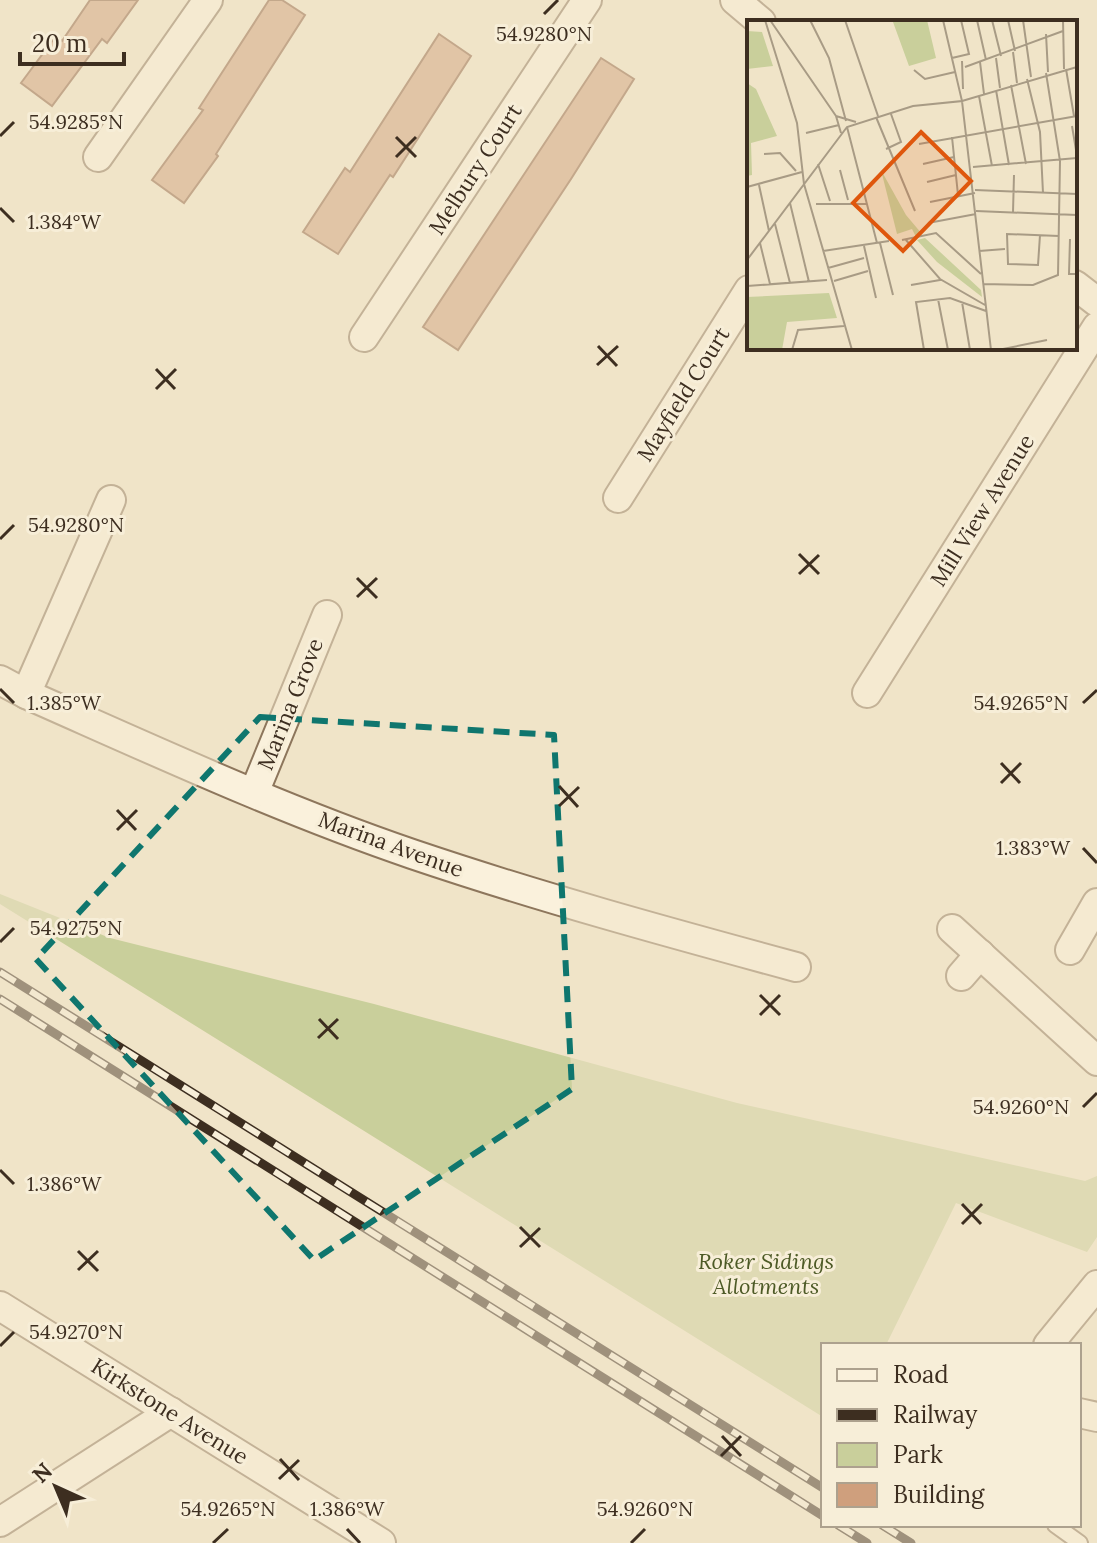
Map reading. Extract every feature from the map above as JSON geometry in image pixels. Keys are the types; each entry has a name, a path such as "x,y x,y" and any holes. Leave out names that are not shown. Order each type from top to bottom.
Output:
{"street":[{"path":"98,157 208,0"},
{"name":"Melbury Court","path":"364,337 587,0"},
{"path":"735,0 759,20"},
{"path":"1077,287 1097,302"},
{"name":"Mayfield Court","path":"618,498 747,293"},
{"name":"Mill View Avenue","path":"867,693 1097,327"},
{"path":"26,694 111,500"},
{"name":"Marina Grove","path":"254,793 327,615"},
{"name":"Marina Avenue","path":"0,680 254,793 411,853 603,914 796,967"},
{"path":"1070,950 1097,903"},
{"path":"952,929 1097,1061"},
{"path":"961,976 980,954"},
{"path":"1050,1343 1097,1285"},
{"name":"Kirkstone Avenue","path":"0,1306 381,1543"},
{"path":"0,1522 171,1412"}],"lane":[{"path":"1058,1527 1080,1543"}],"highlighted area":[{"path":"260,717 554,735 572,1089 314,1260 36,959"}],"green space":[{"name":"Roker Sidings Allotments","path":"0,894 110,938 374,1004 737,1103 1085,1181 1097,1176 1097,1237 1087,1252 956,1203 887,1343 821,1343 821,1416 0,904"}],"building":[{"path":"90,0 138,0 107,43 102,39 52,106 21,83 56,36 62,41"},
{"path":"269,0 282,0 305,15 216,154 218,156 184,203 152,180 203,110 199,108"},
{"path":"439,34 471,56 393,177 390,175 338,254 303,232 345,168 350,172"},
{"path":"601,58 634,79 458,350 423,327"}],"railway":[{"path":"0,972 821,1487"},
{"path":"0,999 821,1515"},
{"path":"841,1527 867,1543"},
{"path":"885,1527 911,1543"}]}
